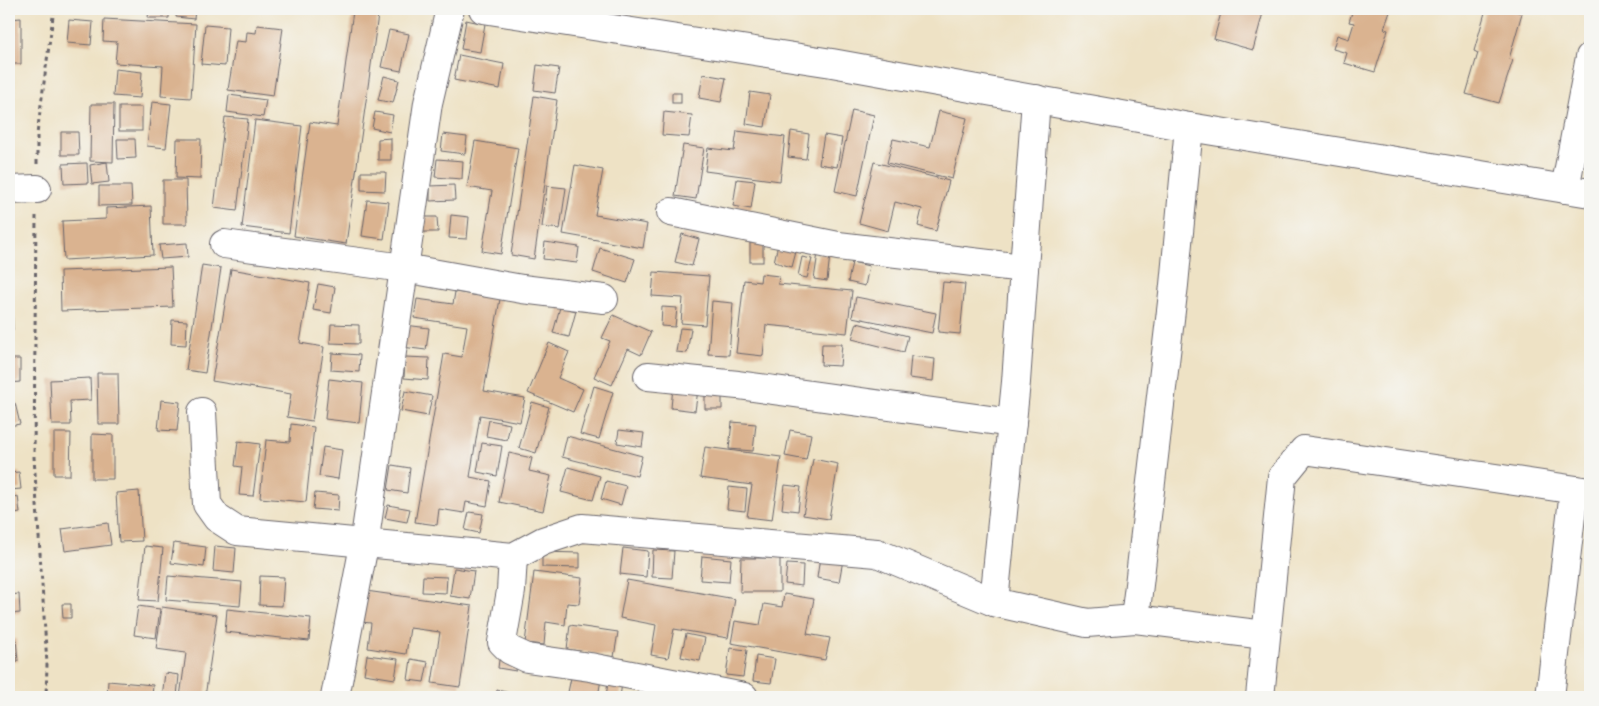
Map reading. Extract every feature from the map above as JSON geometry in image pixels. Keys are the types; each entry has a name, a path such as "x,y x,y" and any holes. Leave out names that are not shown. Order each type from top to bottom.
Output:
{"street":[{"path":"335,697 364,545 428,103 450,9"},
{"path":"483,9 832,63 1189,127 1578,191 1590,57"},
{"path":"994,602 1012,423 1036,99"},
{"path":"1135,619 1174,285 1189,127"},
{"path":"9,190 37,189"},
{"path":"672,212 838,246 1024,268"},
{"path":"224,244 404,268 522,289 604,300"},
{"path":"648,376 738,385 1012,423"},
{"path":"202,412 207,504 217,518 237,531 364,545 513,557 544,541 582,528 877,553 994,602 1087,623 1135,619 1265,635"},
{"path":"1260,697 1282,477 1304,450 1582,491 1550,697"},
{"path":"513,557 511,591 502,642 510,650 527,658 744,697"}],"path":[{"path":"46,697 47,664 34,457 37,134 54,9"}],"building":[{"path":"149,9 169,9 169,18 148,18"},
{"path":"177,9 195,9 194,19 176,17"},
{"path":"1222,9 1264,9 1253,50 1214,39"},
{"path":"1353,9 1391,9 1384,29 1388,30 1375,72 1344,63 1347,53 1333,49 1337,35 1349,39 1354,23 1349,22"},
{"path":"1486,9 1507,9 1522,13 1509,59 1513,60 1499,103 1466,94 1478,53 1474,51"},
{"path":"353,11 378,15 346,244 294,236 310,122 337,126"},
{"path":"21,18 21,64 9,64 9,19"},
{"path":"104,19 196,24 191,98 161,96 163,66 115,63 117,42 103,41"},
{"path":"69,20 93,22 91,45 67,43"},
{"path":"466,20 485,24 480,52 461,49"},
{"path":"205,25 228,27 225,66 201,64"},
{"path":"257,25 283,28 273,96 228,90 236,41 246,42 247,32 256,33"},
{"path":"389,30 409,34 401,71 381,67"},
{"path":"459,55 504,64 500,89 454,80"},
{"path":"537,65 559,68 555,93 534,90"},
{"path":"115,69 142,72 140,98 113,96"},
{"path":"703,74 726,78 721,102 699,98"},
{"path":"384,76 399,80 393,103 378,100"},
{"path":"750,92 770,95 765,127 746,124"},
{"path":"672,93 681,93 681,103 672,103"},
{"path":"229,95 266,100 263,117 227,112"},
{"path":"534,96 557,100 534,259 511,255"},
{"path":"152,102 171,104 166,148 147,146"},
{"path":"91,104 114,104 113,162 90,161"},
{"path":"119,107 142,107 142,131 119,131"},
{"path":"852,110 874,115 857,196 835,191"},
{"path":"939,111 967,118 952,179 887,163 893,139 930,147"},
{"path":"375,112 393,115 390,132 372,128"},
{"path":"664,112 692,115 689,137 662,135"},
{"path":"225,117 248,119 237,211 214,208"},
{"path":"255,120 302,126 289,233 242,227"},
{"path":"737,131 785,137 780,181 705,171 708,148 734,151"},
{"path":"791,131 809,134 806,159 788,157"},
{"path":"61,132 78,132 79,155 61,155"},
{"path":"443,134 467,137 465,154 441,151"},
{"path":"824,135 842,138 837,167 819,164"},
{"path":"391,138 391,160 378,160 378,139"},
{"path":"117,139 135,139 136,158 118,159"},
{"path":"177,139 201,139 200,179 176,178"},
{"path":"475,141 518,148 501,254 482,251 492,191 467,187"},
{"path":"683,145 704,148 696,199 675,196"},
{"path":"437,159 463,161 462,179 435,177"},
{"path":"107,162 109,182 92,184 90,165"},
{"path":"874,162 949,181 936,231 918,226 922,209 895,202 888,231 859,223"},
{"path":"87,163 88,183 64,184 63,164"},
{"path":"575,165 603,170 595,215 647,224 643,248 563,234"},
{"path":"361,172 386,172 385,191 361,190"},
{"path":"737,179 755,181 751,209 733,206"},
{"path":"163,180 186,180 187,224 163,224"},
{"path":"454,185 455,200 430,201 430,186"},
{"path":"99,186 131,186 132,205 99,206"},
{"path":"547,186 566,188 560,229 542,227"},
{"path":"367,200 389,202 384,239 362,236"},
{"path":"151,206 153,255 64,260 62,221 106,219 106,208"},
{"path":"451,215 469,217 467,239 449,238"},
{"path":"423,217 437,217 438,232 423,232"},
{"path":"682,234 699,239 692,266 675,262"},
{"path":"545,242 579,247 577,263 543,259"},
{"path":"187,243 188,257 161,259 159,245"},
{"path":"750,243 763,243 763,262 750,262"},
{"path":"778,244 797,248 792,267 774,262"},
{"path":"600,248 635,259 627,283 593,272"},
{"path":"818,253 830,255 827,281 814,279"},
{"path":"9,257 12,257 12,290 9,290"},
{"path":"802,257 812,259 807,278 798,276"},
{"path":"852,262 869,266 865,286 848,282"},
{"path":"202,265 221,268 205,373 186,370"},
{"path":"171,267 173,307 61,311 60,271"},
{"path":"231,269 310,283 300,343 324,347 312,421 287,417 291,394 212,381"},
{"path":"654,272 709,276 705,325 681,323 683,298 652,296"},
{"path":"761,274 779,276 778,284 852,291 847,333 766,325 763,356 736,353 744,280 760,282"},
{"path":"943,282 965,284 960,334 938,332"},
{"path":"318,284 335,287 331,313 313,310"},
{"path":"455,292 500,299 484,391 525,398 520,422 480,415 470,477 491,481 487,506 466,502 464,513 439,509 437,525 415,522 444,354 462,357 467,326 414,318 417,299 453,304"},
{"path":"856,297 936,313 932,333 852,317"},
{"path":"9,300 12,300 13,330 9,330"},
{"path":"712,301 733,303 729,355 708,354"},
{"path":"560,307 576,311 569,337 553,333"},
{"path":"662,307 677,308 675,327 661,326"},
{"path":"613,315 651,332 641,355 628,349 612,385 594,377 610,341 602,338"},
{"path":"172,320 187,321 186,345 171,344"},
{"path":"857,323 908,336 904,352 852,339"},
{"path":"331,324 359,325 359,344 330,343"},
{"path":"405,325 429,328 426,350 402,347"},
{"path":"680,328 691,329 687,353 676,352"},
{"path":"549,343 569,352 558,378 583,389 573,412 528,393"},
{"path":"822,344 842,344 840,366 821,365"},
{"path":"332,353 360,355 359,372 331,370"},
{"path":"911,356 935,359 933,381 909,378"},
{"path":"405,357 429,358 428,380 404,378"},
{"path":"9,359 20,359 20,382 9,383"},
{"path":"97,373 118,373 119,424 98,424"},
{"path":"90,378 91,400 70,401 71,425 52,425 50,380"},
{"path":"329,379 363,383 359,423 325,419"},
{"path":"594,386 613,392 599,439 580,434"},
{"path":"673,387 698,390 695,411 671,408"},
{"path":"722,390 722,409 705,409 705,391"},
{"path":"405,391 432,396 428,416 401,411"},
{"path":"161,400 180,402 177,431 158,430"},
{"path":"532,402 549,407 536,453 519,448"},
{"path":"15,403 20,424 9,426 9,404"},
{"path":"489,420 510,424 507,440 486,436"},
{"path":"732,422 756,424 753,451 729,449"},
{"path":"291,424 314,427 306,502 260,498 266,440 290,442"},
{"path":"619,430 644,433 642,447 617,443"},
{"path":"790,430 811,434 806,460 785,456"},
{"path":"54,433 71,433 70,475 54,475"},
{"path":"92,434 113,435 113,479 92,479"},
{"path":"567,436 642,456 637,476 562,457"},
{"path":"238,441 260,444 253,496 239,495 242,467 235,466"},
{"path":"482,443 502,446 497,476 477,472"},
{"path":"323,447 342,450 338,479 319,476"},
{"path":"705,447 781,457 772,520 747,517 752,485 700,478"},
{"path":"509,453 532,458 529,471 551,476 543,511 499,502"},
{"path":"813,459 838,464 829,519 803,515"},
{"path":"392,465 410,468 407,493 388,490"},
{"path":"568,467 600,476 593,500 561,492"},
{"path":"19,472 21,489 9,490 9,473"},
{"path":"606,481 626,486 621,505 601,499"},
{"path":"785,485 801,487 798,511 782,509"},
{"path":"729,487 747,489 745,511 727,509"},
{"path":"139,491 142,541 119,542 116,493"},
{"path":"315,493 339,495 338,511 313,509"},
{"path":"18,496 20,513 9,515 9,498"},
{"path":"388,505 410,509 407,522 385,518"},
{"path":"469,512 483,514 479,533 465,530"},
{"path":"108,523 111,545 65,551 62,529"},
{"path":"174,543 206,547 204,567 171,563"},
{"path":"145,546 163,548 158,601 139,600"},
{"path":"215,546 236,548 234,573 213,571"},
{"path":"623,548 648,551 646,577 620,574"},
{"path":"653,550 674,551 672,578 652,577"},
{"path":"542,552 580,553 580,568 542,567"},
{"path":"702,556 731,559 729,582 700,580"},
{"path":"820,557 843,560 839,582 817,578"},
{"path":"741,558 780,558 780,592 740,592"},
{"path":"787,564 803,565 802,586 785,584"},
{"path":"454,568 474,571 470,599 450,596"},
{"path":"534,572 582,578 579,604 567,603 565,625 546,622 544,645 525,643"},
{"path":"168,576 242,582 240,606 166,600"},
{"path":"260,576 284,577 282,606 259,605"},
{"path":"423,576 447,577 446,593 422,592"},
{"path":"627,580 735,599 728,638 674,629 668,658 651,655 656,625 620,618"},
{"path":"366,591 472,606 460,687 432,683 440,632 410,628 406,654 368,648 371,623 361,622"},
{"path":"19,594 20,613 9,614 9,595"},
{"path":"784,594 814,599 807,634 830,638 825,660 731,643 735,621 760,625 764,604 782,607"},
{"path":"62,604 71,604 71,618 63,618"},
{"path":"138,606 160,609 156,638 134,635"},
{"path":"162,607 217,615 205,697 180,697 186,653 156,649"},
{"path":"227,609 311,618 309,641 225,632"},
{"path":"570,625 618,632 614,657 567,649"},
{"path":"686,634 705,638 700,661 681,657"},
{"path":"9,639 16,639 18,661 9,662"},
{"path":"730,648 747,650 743,677 726,675"},
{"path":"367,655 398,659 395,679 364,674"},
{"path":"756,656 775,659 771,683 753,681"},
{"path":"411,659 428,662 424,682 408,680"},
{"path":"499,660 517,662 516,671 498,668"},
{"path":"165,673 179,675 177,697 162,697"},
{"path":"572,673 601,679 598,697 567,697"},
{"path":"108,681 153,685 152,697 107,697"},
{"path":"608,682 622,683 620,697 606,697"},
{"path":"497,690 510,693 509,697 496,697"},
{"path":"460,693 484,696 484,697 460,697"},
{"path":"80,695 93,696 93,697 80,697"}]}
